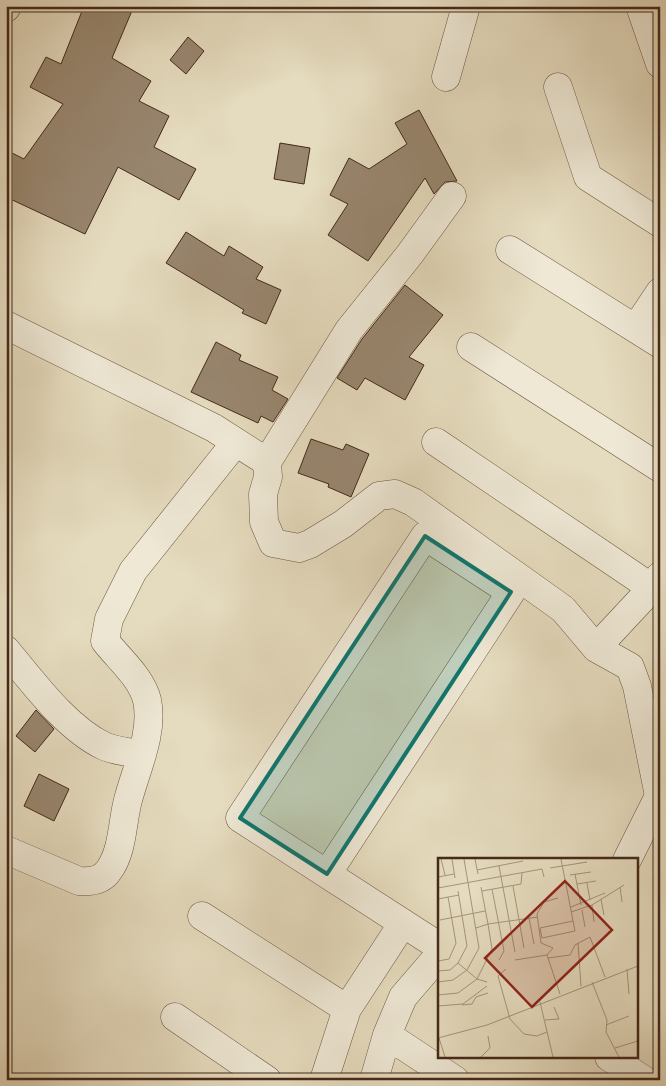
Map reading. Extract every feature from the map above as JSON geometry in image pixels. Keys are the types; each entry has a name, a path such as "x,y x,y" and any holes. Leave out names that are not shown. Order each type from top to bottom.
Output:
{"street":[{"path":"446,77 466,6"},
{"path":"640,6 660,64"},
{"path":"558,87 588,177 660,223"},
{"path":"452,196 410,254 349,330 268,462 268,477 263,494 264,522 273,543 299,548 310,544 343,524 379,496 395,494 413,502 563,609 596,648 630,667 637,686 659,796 628,858"},
{"path":"510,250 660,344"},
{"path":"636,328 660,292"},
{"path":"6,325 214,428 268,462"},
{"path":"471,347 660,468"},
{"path":"6,850 79,881 90,882 99,879 109,871 116,856 148,724 147,700 141,684 105,641 109,620 133,571 236,442"},
{"path":"436,442 656,582 596,648"},
{"path":"326,874 511,592 425,536 240,818 326,874 438,946"},
{"path":"6,650 46,697 82,734 106,747 142,755"},
{"path":"202,916 347,1009"},
{"path":"324,1080 347,1009 403,923"},
{"path":"374,1080 387,1035 403,997 438,956"},
{"path":"174,1017 267,1080"},
{"path":"387,1035 455,1080"},
{"path":"611,1058 644,1080"}],"highlighted area":[{"path":"425,536 511,592 327,874 240,818"}],"building":[{"path":"84,6 134,6 112,58 151,81 139,101 169,116 154,147 196,169 179,200 118,167 85,234 6,197 6,150 24,159 63,104 30,87 46,57 61,64"},
{"path":"188,37 204,51 186,74 170,60"},
{"path":"419,110 457,181 445,182 434,194 425,178 368,261 328,235 348,204 330,195 349,158 369,169 407,144 395,123"},
{"path":"280,143 310,148 304,184 274,179"},
{"path":"186,232 224,256 229,246 263,267 256,279 281,290 266,324 242,313 244,310 166,263"},
{"path":"405,285 443,315 409,357 424,365 405,400 365,378 357,390 337,378 362,339"},
{"path":"216,342 241,355 239,360 278,377 272,390 288,399 273,422 261,416 258,423 191,392"},
{"path":"311,439 343,450 346,444 369,454 351,497 328,487 329,484 298,473"},
{"path":"36,710 54,729 35,752 16,736"},
{"path":"39,774 69,789 54,821 24,806"}]}
